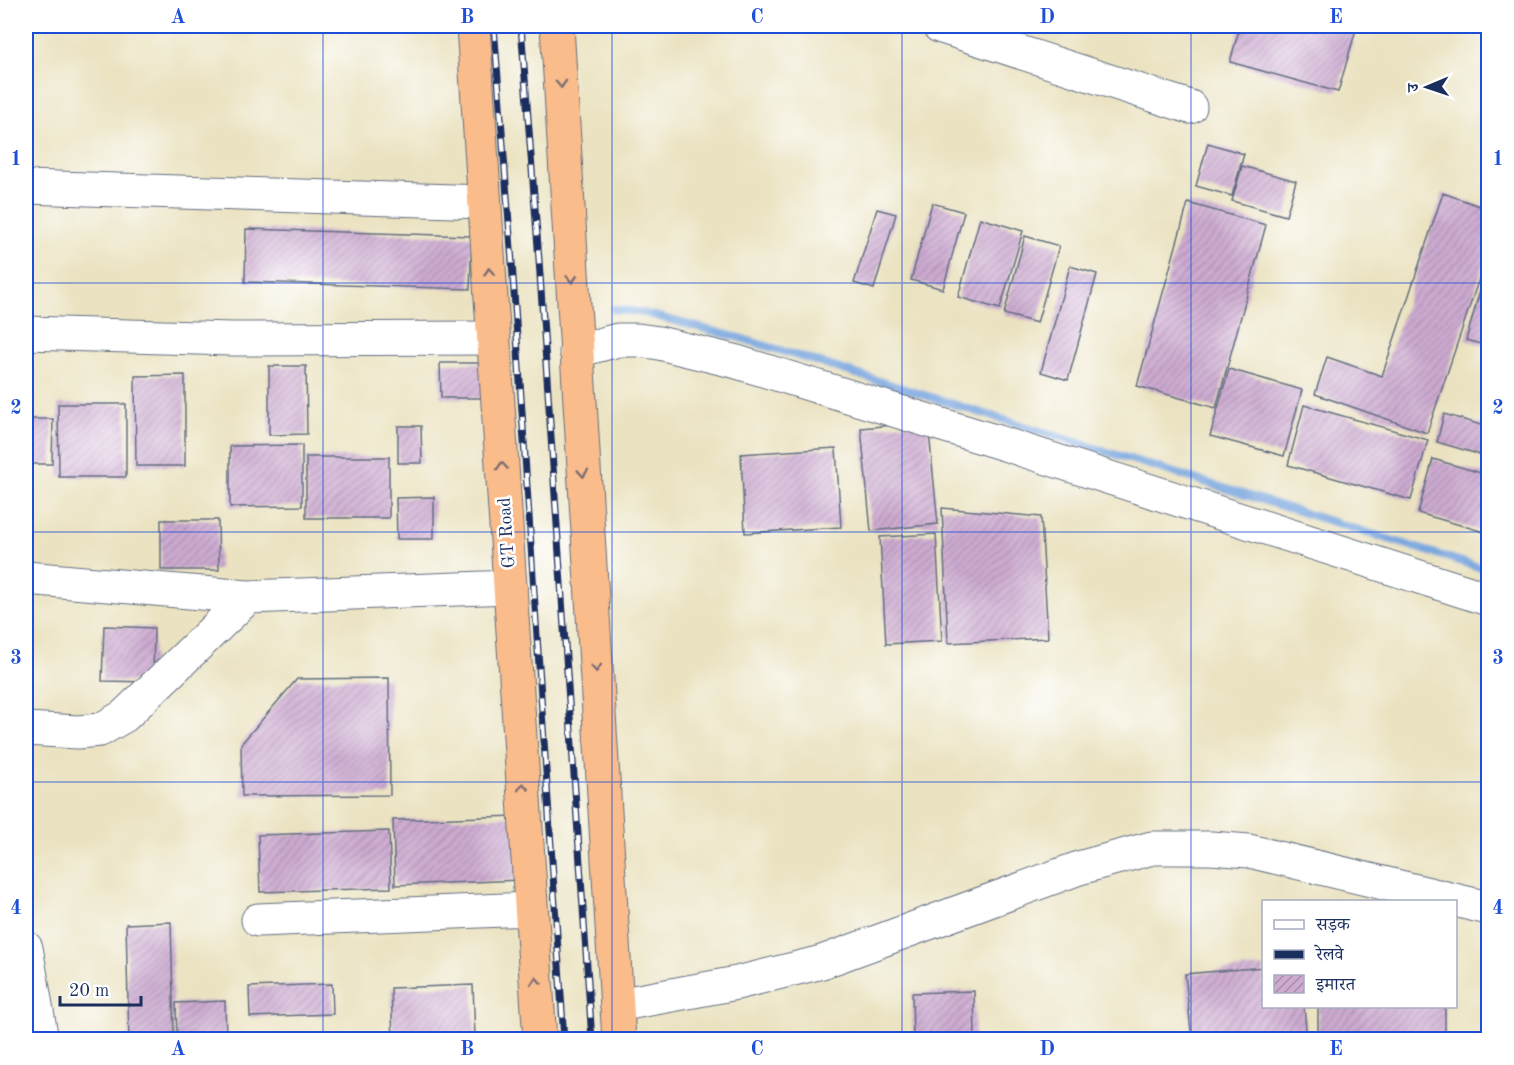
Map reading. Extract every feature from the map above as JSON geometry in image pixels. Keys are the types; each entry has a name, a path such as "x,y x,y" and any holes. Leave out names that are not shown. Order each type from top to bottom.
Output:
{"highway":[{"name":"GT Road","path":"473,26 540,1040"},
{"path":"557,26 619,1040"}],"street":[{"path":"939,26 1190,107"},
{"path":"26,187 484,202"},
{"path":"26,333 231,339 493,338"},
{"path":"576,351 618,340 638,340 736,362 1001,443 1488,599"},
{"path":"26,578 248,597 510,587"},
{"path":"26,729 78,732 100,730 124,716 248,597"},
{"path":"617,1005 737,983 822,962 1078,868 1152,848 1211,848 1249,852 1454,900"},
{"path":"1457,901 1488,908"},
{"path":"258,920 530,909"},
{"path":"26,948 42,1040"}],"building":[{"path":"1240,26 1357,26 1338,92 1230,62"},
{"path":"1456,26 1488,26 1488,35"},
{"path":"1208,143 1244,154 1232,196 1196,186"},
{"path":"1242,166 1296,181 1286,216 1232,201"},
{"path":"1443,193 1488,209 1488,252 1427,433 1315,394 1327,357 1382,376"},
{"path":"932,203 964,212 943,289 911,280"},
{"path":"1188,203 1266,225 1216,408 1137,386"},
{"path":"877,209 896,214 874,289 854,283"},
{"path":"980,218 1023,231 1000,309 958,297"},
{"path":"246,229 472,236 470,289 245,282"},
{"path":"1025,236 1059,246 1037,323 1004,314"},
{"path":"1488,263 1488,346 1466,340"},
{"path":"1070,266 1097,274 1068,380 1041,372"},
{"path":"440,363 488,363 489,398 441,398"},
{"path":"269,366 306,366 307,434 269,435"},
{"path":"1229,369 1302,390 1284,456 1210,436"},
{"path":"185,375 185,466 136,466 135,376"},
{"path":"58,404 126,404 126,477 59,477"},
{"path":"1304,405 1428,440 1411,500 1288,465"},
{"path":"1444,414 1488,427 1488,457 1437,442"},
{"path":"26,419 53,419 52,464 26,464"},
{"path":"928,422 938,524 871,531 861,428"},
{"path":"398,426 421,426 422,463 398,463"},
{"path":"302,445 302,506 230,507 230,446"},
{"path":"836,448 841,527 745,533 741,454"},
{"path":"306,457 389,457 389,518 306,518"},
{"path":"1433,459 1488,475 1488,533 1418,513"},
{"path":"434,497 434,539 397,539 396,498"},
{"path":"942,508 1041,517 1048,638 948,643"},
{"path":"161,520 218,520 219,570 161,570"},
{"path":"936,534 942,641 886,644 880,537"},
{"path":"104,626 154,628 153,682 102,681"},
{"path":"389,678 390,795 242,796 241,744 297,679"},
{"path":"520,816 523,880 395,885 393,820"},
{"path":"389,831 391,888 260,892 258,835"},
{"path":"171,922 174,1039 129,1040 126,924"},
{"path":"1262,967 1262,1008 1304,1008 1307,1040 1192,1040 1185,974"},
{"path":"332,984 333,1014 250,1017 249,987"},
{"path":"473,985 475,1038 393,1040 391,988"},
{"path":"974,991 975,1040 913,1040 912,993"},
{"path":"225,1001 226,1040 177,1040 176,1003"},
{"path":"1318,1008 1445,1008 1445,1040 1318,1040"}],"waterway":[{"path":"614,309 644,313 740,338 1488,570"}],"railway":[{"path":"494,26 564,1040"},
{"path":"521,26 592,1040"}]}
